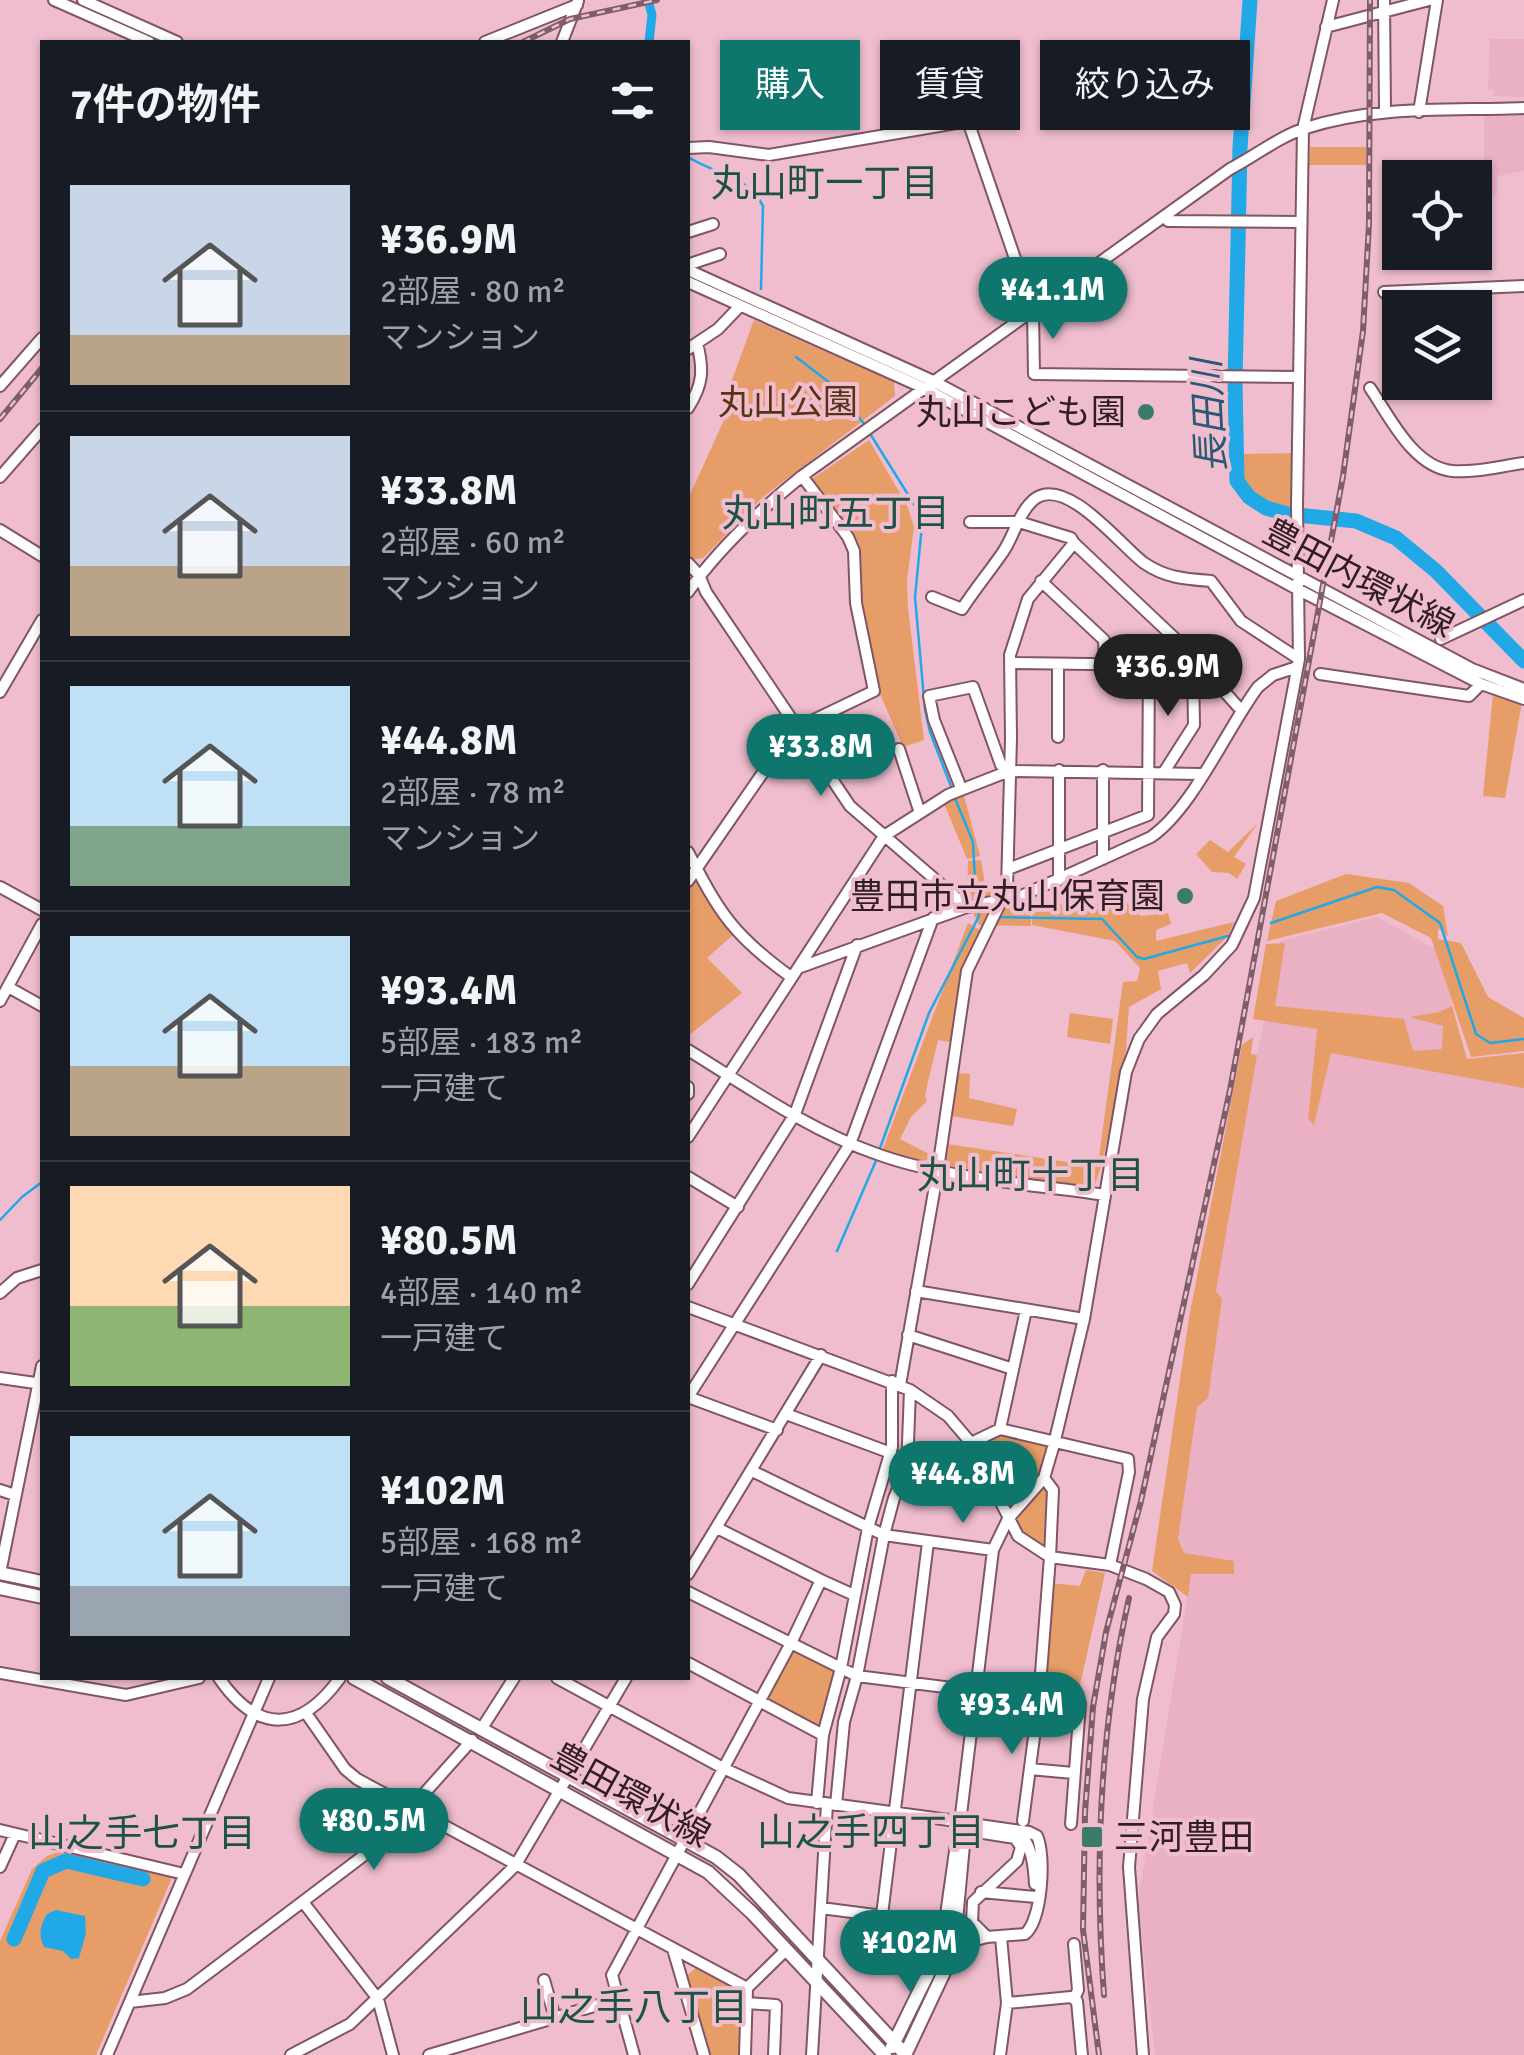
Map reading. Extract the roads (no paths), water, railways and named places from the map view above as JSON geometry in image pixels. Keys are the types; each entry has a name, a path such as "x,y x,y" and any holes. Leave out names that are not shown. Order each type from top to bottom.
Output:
{"main road":[{"path":"0,1573 40,1582"},
{"path":"0,1588 40,1597"},
{"name":"豊田環状線","path":"358,1680 708,1872 889,2051 905,2055"},
{"name":"豊田環状線","path":"392,1680 684,1838 738,1876 818,1959 889,2051"},
{"path":"889,2051 938,1953 960,1826"},
{"path":"905,2055 954,1946 964,1845 960,1826"}],"street":[{"path":"54,0 144,40"},
{"path":"83,0 173,40"},
{"path":"960,1826 993,1550 1008,1519 1044,1478 1054,1444 1084,1319 1126,1072 1139,1039 1157,1014 1204,975 1232,945 1252,904 1298,663 1303,128 1333,0"},
{"path":"1326,28 1384,6 1429,0"},
{"path":"1419,112 1438,0"},
{"path":"567,40 578,2"},
{"path":"490,40 578,2"},
{"path":"1384,6 1385,111"},
{"path":"690,589 770,502 802,476 1235,166 1303,128 1385,111 1524,108"},
{"path":"690,148 769,155 968,121 1033,311 1034,374 1298,376"},
{"path":"1165,216 1168,220 1300,222"},
{"path":"690,231 713,224"},
{"path":"690,269 720,254"},
{"name":"豊田内環状線","path":"690,269 929,385 1472,668 1524,689"},
{"name":"豊田内環状線","path":"690,270 740,306 929,385 1299,590 1481,684 1524,699"},
{"path":"1431,290 1524,286"},
{"path":"690,405 702,380 692,346 718,329 740,306"},
{"path":"0,386 40,340"},
{"path":"1370,388 1409,444 1438,467 1462,471 1524,463"},
{"path":"0,478 40,431"},
{"path":"690,878 799,727 874,692 856,603 854,551 848,537 802,476"},
{"path":"932,597 962,608 1004,551 1035,498 1070,500 1105,526 1142,562 1171,578 1210,581 1241,620 1298,663"},
{"path":"970,522 1020,522 1071,538 1185,648 1241,710"},
{"path":"0,530 40,552"},
{"path":"812,2055 826,1804 823,1736 841,1668 868,1528 891,1453 967,971 1004,899 1008,869 1010,663 1028,599 1074,544"},
{"path":"690,565 850,806 973,906"},
{"path":"1041,580 1104,640 1104,664"},
{"path":"1441,639 1524,600"},
{"path":"1,687 40,623"},
{"path":"1010,663 1164,665 1185,648"},
{"path":"794,973 933,918 1059,880 1163,828 1186,802 1241,710 1265,680 1298,663"},
{"path":"1058,664 1058,737"},
{"path":"1008,869 1148,815 1150,666"},
{"path":"1164,772 1194,725 1193,668"},
{"path":"1320,674 1469,696 1481,684"},
{"path":"955,791 930,696 973,687 1001,765 1009,770"},
{"path":"899,749 920,813"},
{"path":"690,1134 884,836 955,791 1009,770 1202,774"},
{"path":"1058,770 1059,880"},
{"path":"1103,770 1103,860"},
{"path":"690,856 734,931 754,951 794,973"},
{"path":"0,886 40,909"},
{"path":"690,1394 850,1144 933,918"},
{"path":"0,1000 40,928"},
{"path":"690,1281 795,1114 857,945"},
{"path":"8,986 40,1005"},
{"path":"690,1051 795,1114 880,1156 1105,1195"},
{"path":"690,1178 738,1208"},
{"path":"0,1293 17,1278 40,1271"},
{"path":"916,1291 1084,1319"},
{"path":"690,1308 901,1385 948,1416 971,1443 1018,1536 1050,1557 1110,1566 1164,1587 1175,1605 1151,1656 1143,1698 1131,1828 1128,1896 1143,2055"},
{"path":"1000,1430 1026,1310"},
{"path":"908,1336 1013,1368"},
{"path":"690,1571 821,1355"},
{"path":"0,1378 40,1384"},
{"path":"826,1804 857,1676 884,1536 906,1469 901,1385"},
{"path":"0,1573 40,1388"},
{"path":"690,1398 777,1430"},
{"path":"786,1414 891,1453"},
{"path":"971,1443 1000,1430 1128,1458 1129,1472 1110,1566"},
{"path":"752,1471 884,1536 993,1550"},
{"path":"1036,1910 1032,1859 1020,1826 1039,1698 1050,1557 1053,1490 1044,1478"},
{"path":"0,1490 15,1496"},
{"path":"717,1528 854,1595"},
{"path":"882,1915 928,1542"},
{"path":"634,2055 612,1976 675,1853 792,1644 822,1580"},
{"path":"690,1593 857,1676 1080,1704 1071,1824"},
{"path":"690,1665 823,1736"},
{"path":"0,1673 40,1680"},
{"path":"40,1680 126,1695 190,1680"},
{"path":"221,1680 253,1714 269,1720 306,1713 338,1680"},
{"path":"108,2055 268,1680"},
{"path":"482,1728 513,1680"},
{"path":"561,1680 723,1768 788,1798 896,1813 1015,1838 1020,1846 1017,1862 973,1902 972,1922 987,1937"},
{"path":"291,2055 307,2051 350,2024 514,1866 625,1680"},
{"path":"306,1713 345,1769 369,1786 747,1988"},
{"path":"130,2002 165,1998 188,1989 380,1844 472,1740"},
{"path":"1030,1769 1074,1773"},
{"path":"954,1946 987,1937 1025,1934 1032,1928 1041,1885 1040,1841 1033,1834 1020,1826 960,1826"},
{"path":"0,1830 184,1874"},
{"path":"0,1867 16,1834"},
{"path":"981,1892 1036,1897"},
{"path":"303,1902 378,1999 393,2055"},
{"path":"821,1908 944,1924"},
{"path":"1000,2055 1008,2003 1001,1937"},
{"path":"1074,1944 1078,1990 1074,1999 1082,2055"},
{"path":"674,1950 704,2055"},
{"path":"745,2055 747,1988 786,1950"},
{"path":"544,1980 555,2018"},
{"path":"430,2055 618,1999"},
{"path":"1008,2003 1074,1999"},
{"path":"747,2002 776,2005 774,2055"}],"water":[{"path":"56,1910 85,1916 86,1933 79,1958 71,1959 63,1951 44,1947 41,1926 47,1914"}],"waterway":[{"path":"648,0 652,15 649,40"},
{"name":"長田川","path":"1250,0 1240,148 1237,481 1249,497 1266,508 1356,521 1396,538 1436,571 1524,661"},
{"path":"690,158 740,182 763,206 761,289"},
{"path":"796,357 834,386 865,425"},
{"path":"869,432 917,509 922,525 915,597 925,710 952,789"},
{"path":"954,796 973,842 976,899"},
{"path":"1271,923 1377,887 1394,890 1440,923 1476,1034 1490,1043 1524,1039"},
{"path":"880,1148 929,1013 979,916 978,907"},
{"path":"996,917 1102,919 1137,957 1144,959 1228,936"},
{"path":"837,1251 878,1156"},
{"path":"0,1220 40,1184"},
{"path":"14,1939 43,1871 66,1861 143,1879"}],"railway":[{"path":"527,40 570,19 657,0"},
{"path":"1099,2055 1083,1930 1085,1812 1093,1707 1106,1632 1141,1501 1230,1090 1343,476 1363,331 1369,224 1370,0"},
{"path":"0,419 40,370"},
{"path":"1104,1995 1102,1796 1111,1697 1129,1598"}],"place":[{"name":"丸山こども園","path":"1146,412"},
{"name":"豊田市立丸山保育園","path":"1185,896"},
{"name":"三河豊田","path":"1092,1837"}],"district":[{"name":"丸山町一丁目","path":"825,183"},
{"name":"丸山町五丁目","path":"836,513"},
{"name":"丸山町十丁目","path":"1031,1175"},
{"name":"山之手四丁目","path":"871,1832"},
{"name":"山之手七丁目","path":"142,1833"},
{"name":"山之手八丁目","path":"634,2007"}],"park label":[{"name":"丸山公園","path":"788,402"}]}
